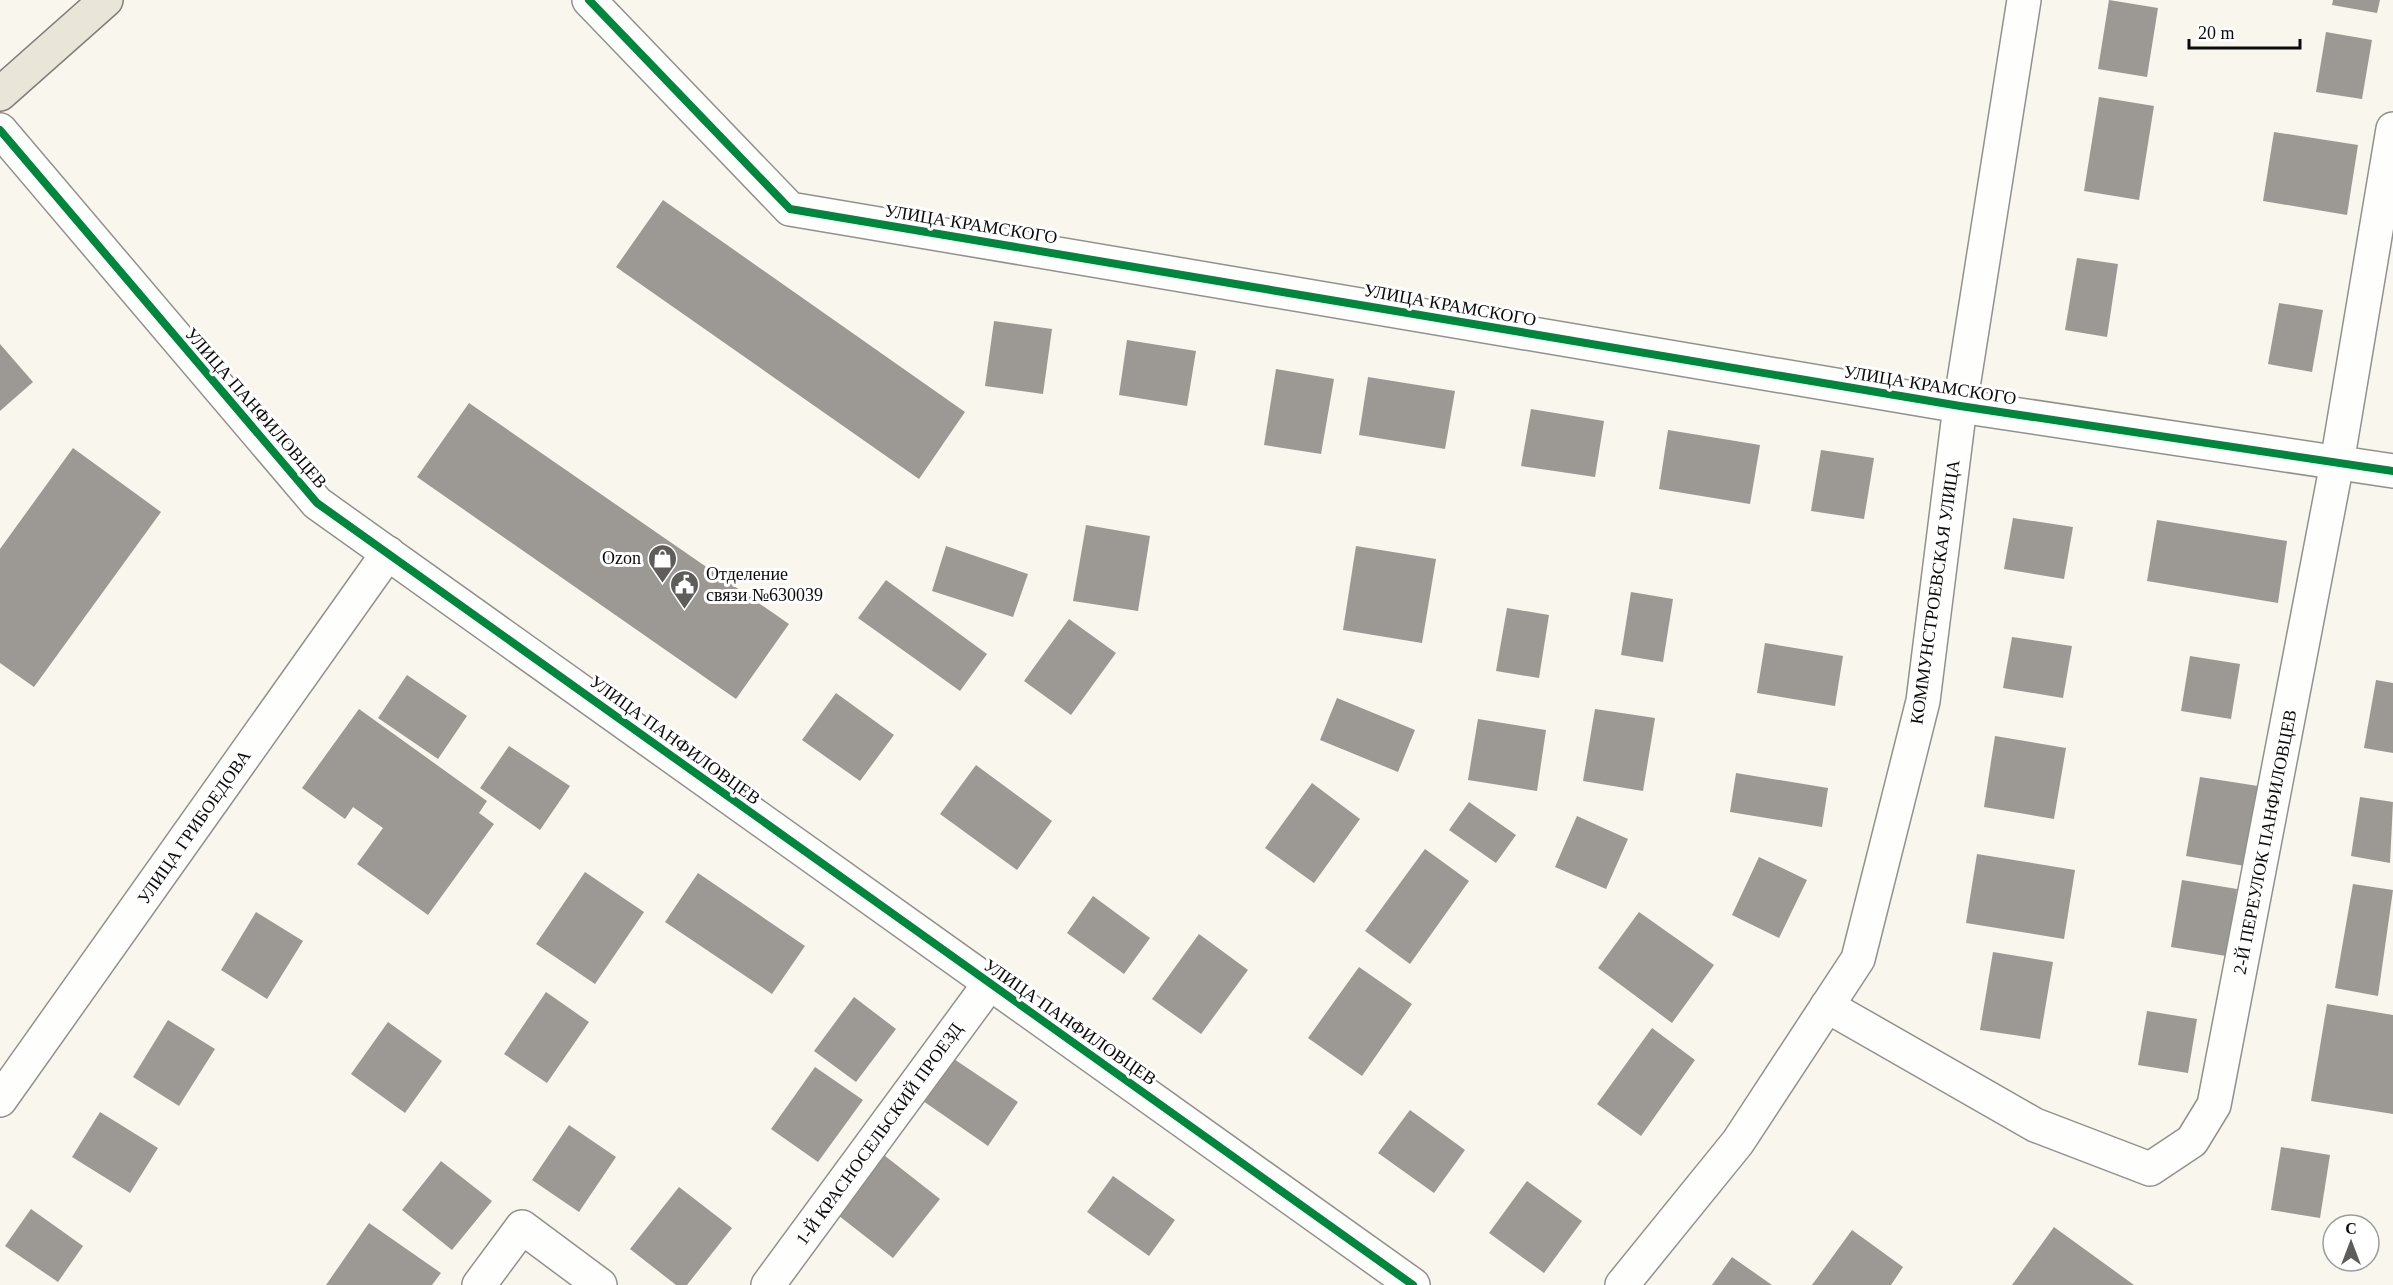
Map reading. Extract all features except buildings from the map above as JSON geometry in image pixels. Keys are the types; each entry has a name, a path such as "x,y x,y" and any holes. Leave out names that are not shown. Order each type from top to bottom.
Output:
{"main road":[{"path":"0,94 106,0"}],"street":[{"name":"УЛИЦА КРАМСКОГО","path":"589,0 790,209 1960,406 2393,471"},
{"name":"КОММУНСТРОЕВСКАЯ УЛИЦА","path":"1622,1285 1738,1143 1858,959 1923,701 1960,406 2024,0"},
{"name":"2-Й ПЕРЕУЛОК ПАНФИЛОВЦЕВ","path":"1827,1006 2035,1125 2150,1169 2192,1141 2214,1106 2337,463 2393,129"},
{"name":"УЛИЦА ПАНФИЛОВЦЕВ","path":"0,130 317,502 1413,1285"},
{"name":"УЛИЦА ГРИБОЕДОВА","path":"0,1100 388,553"},
{"name":"1-Й КРАСНОСЕЛЬСКИЙ ПРОЕЗД","path":"768,1285 990,983"},
{"path":"479,1285 522,1227 600,1285"}],"cycle path":[{"path":"589,0 790,209 1960,406 2393,471"},
{"path":"0,130 317,503 1413,1285"}],"place":[{"name":"Ozon","path":"662,584"},
{"name":"Отделение связи №630039","path":"685,610"}]}
